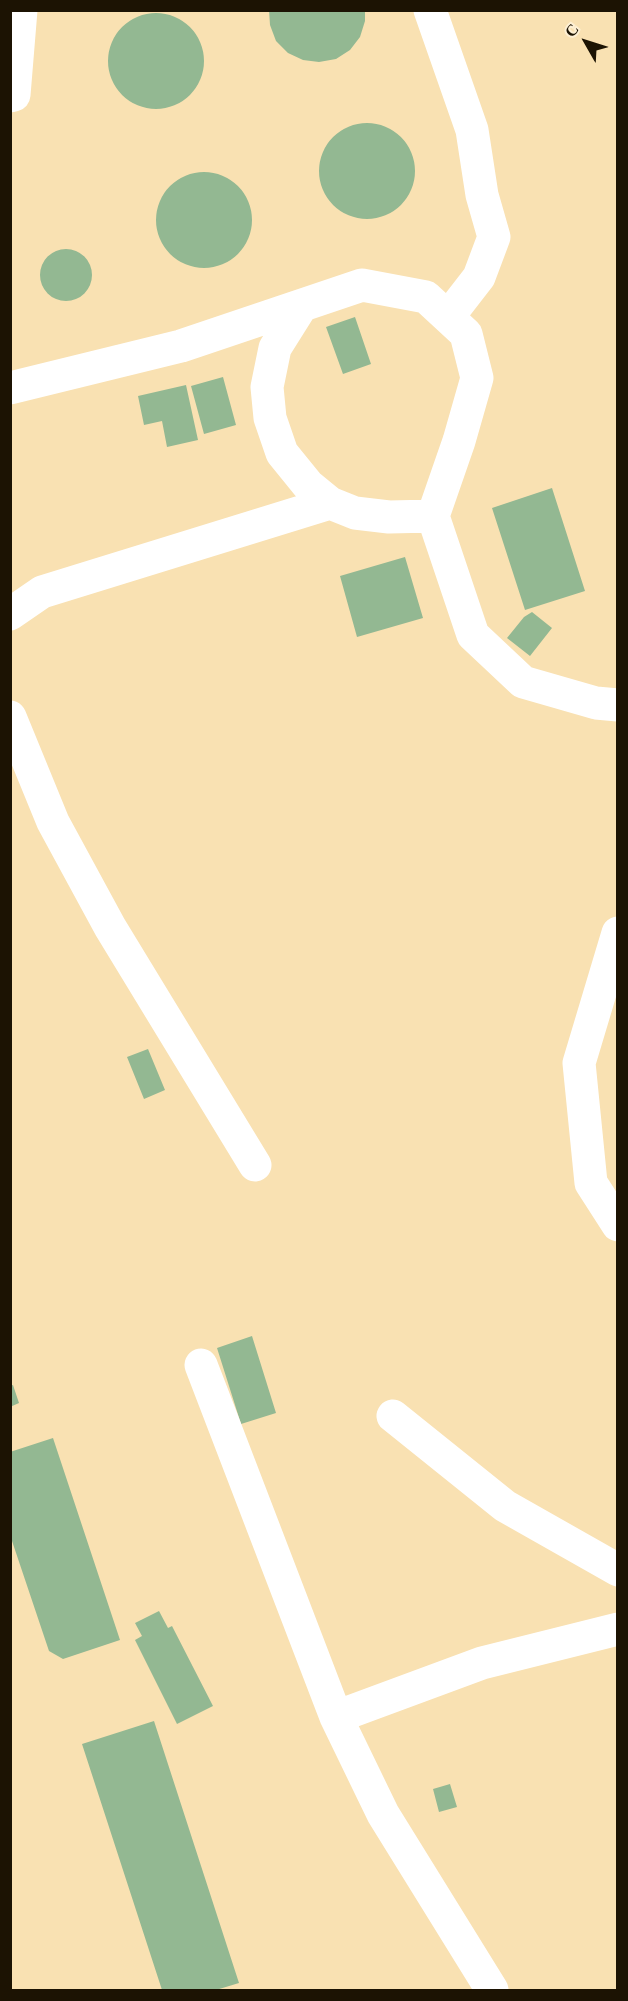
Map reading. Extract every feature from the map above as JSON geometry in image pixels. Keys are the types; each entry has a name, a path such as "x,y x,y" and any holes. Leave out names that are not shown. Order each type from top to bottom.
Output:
{"street":[{"path":"10,96 14,95 21,10"},
{"path":"430,10 472,130 482,195 494,237 479,277 448,317"},
{"path":"10,388 181,346 362,285 426,297 466,334 477,378 459,441 433,516 473,635 523,682 596,703 618,705"},
{"path":"302,305 275,348 267,387 270,418 282,453 308,485 330,503 355,513 389,517 433,516"},
{"path":"10,614 42,592 330,503"},
{"path":"10,717 53,822 64,843 110,927 255,1165"},
{"path":"618,933 579,1063 591,1183 618,1225"},
{"path":"201,1365 336,1717 383,1814 492,1990"},
{"path":"393,1416 505,1506 618,1570"},
{"path":"336,1717 482,1663 618,1629"}],"building":[{"path":"269,10 365,10 365,21 360,37 350,50 336,59 319,62 303,60 288,53 276,41 270,25"},
{"path":"156,13 174,16 190,27 201,43 204,61 201,79 190,95 174,106 156,109 138,106 122,95 111,79 108,61 111,43 122,27 138,16"},
{"path":"367,123 385,126 401,137 412,153 415,171 412,189 401,205 385,216 367,219 349,216 333,205 322,189 319,171 322,153 333,137 349,126"},
{"path":"204,172 222,175 238,186 249,202 252,220 249,238 238,254 222,265 204,268 186,265 170,254 159,238 156,220 159,202 170,186 186,175"},
{"path":"66,249 76,251 84,257 90,265 92,275 90,285 84,293 76,299 66,301 56,299 48,293 42,285 40,275 42,265 48,257 56,251"},
{"path":"355,317 371,364 343,374 326,327"},
{"path":"223,377 236,425 204,434 191,386"},
{"path":"186,385 198,440 167,447 162,421 144,425 138,396"},
{"path":"552,488 585,591 525,610 492,508"},
{"path":"405,557 423,618 357,637 340,576"},
{"path":"532,612 552,628 530,656 507,638 524,617"},
{"path":"148,1049 165,1090 144,1099 127,1057"},
{"path":"252,1336 276,1413 241,1424 217,1348"},
{"path":"13,1385 19,1403 10,1407 10,1386"},
{"path":"53,1438 120,1640 63,1659 49,1651 10,1535 10,1452"},
{"path":"159,1611 168,1628 172,1626 213,1706 177,1724 135,1640 142,1636 135,1623"},
{"path":"154,1721 239,1983 216,1990 162,1990 82,1744"},
{"path":"450,1784 457,1807 439,1812 433,1789"}]}
